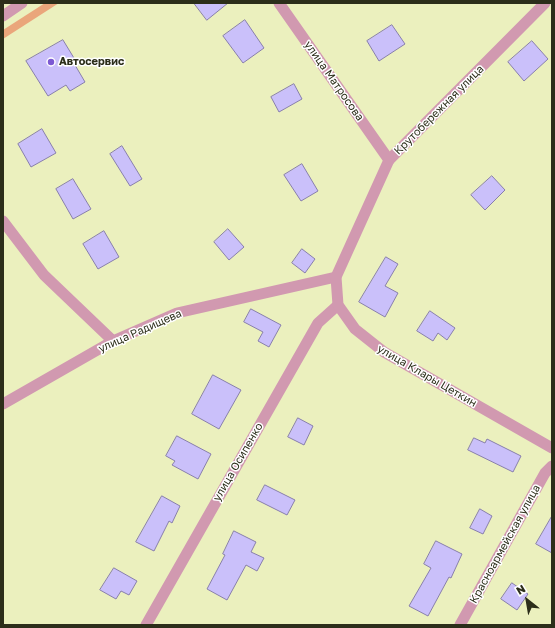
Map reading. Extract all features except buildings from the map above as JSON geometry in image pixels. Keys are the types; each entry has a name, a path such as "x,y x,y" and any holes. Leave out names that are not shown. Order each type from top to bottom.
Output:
{"street":[{"path":"3,16 22,3"},
{"name":"улица Матросова","path":"279,3 389,160"},
{"name":"Крутобережная улица","path":"336,277 389,160 545,3"},
{"path":"3,221 44,275 113,341"},
{"path":"336,277 338,305"},
{"name":"улица Радищева","path":"3,404 113,341 177,313 336,277"},
{"name":"улица Клары Цеткин","path":"338,305 355,329 384,352 552,448"},
{"name":"улица Осипенко","path":"146,625 318,323 338,305"},
{"name":"Красноармейская улица","path":"460,625 545,472 552,466"}],"shaded area":[{"path":"45,3 59,3 3,39 3,30"}],"place":[{"name":"Автосервис","path":"51,62"}]}
